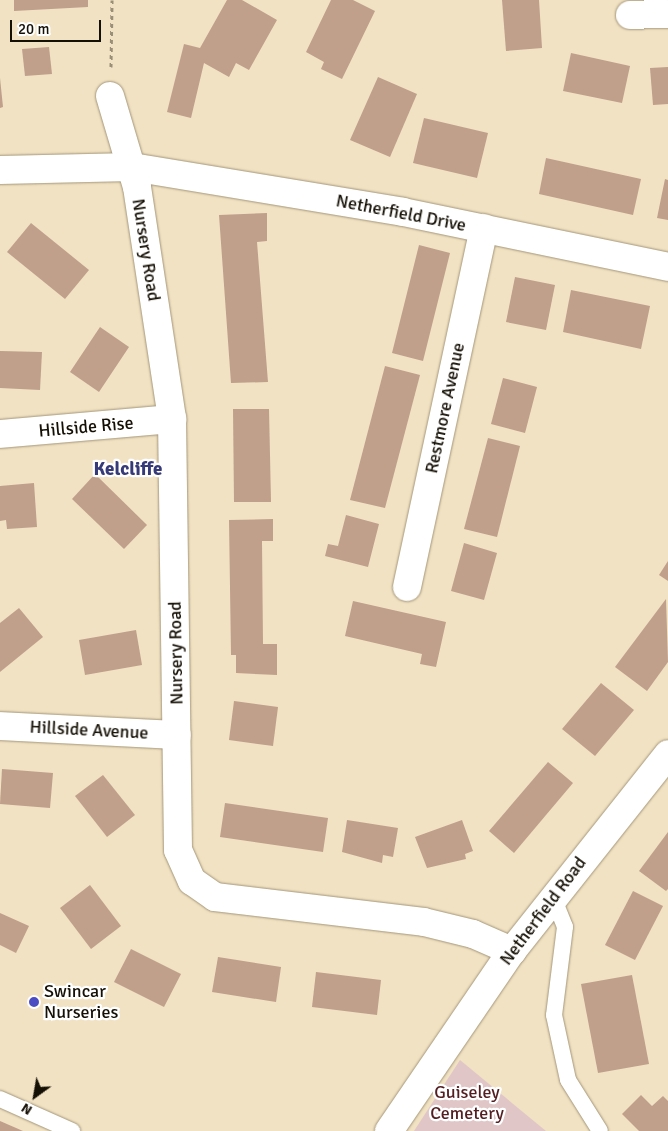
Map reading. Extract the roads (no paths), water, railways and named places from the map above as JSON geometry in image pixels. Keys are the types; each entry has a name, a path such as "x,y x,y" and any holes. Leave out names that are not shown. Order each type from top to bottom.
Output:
{"street":[{"path":"630,14 668,14"},
{"name":"Nursery Road","path":"110,96 132,167 172,419 178,850 192,881 215,897 424,922 473,934 512,951"},
{"path":"0,170 132,167"},
{"name":"Netherfield Drive","path":"132,167 484,228 668,267"},
{"name":"Restmore Avenue","path":"407,587 484,228"},
{"name":"Hillside Rise","path":"0,434 172,419"},
{"name":"Hillside Avenue","path":"0,726 177,735"},
{"name":"Netherfield Road","path":"389,1131 426,1074 512,951 552,897 668,754"}],"lane":[{"path":"552,897 565,927 554,1016 568,1080 600,1131"},
{"path":"0,1099 72,1131"}],"place":[{"name":"Swincar Nurseries","path":"34,1002"}],"district":[{"name":"Kelcliffe","path":"128,470"}],"park label":[{"name":"Guiseley Cemetery","path":"467,1103"}]}
